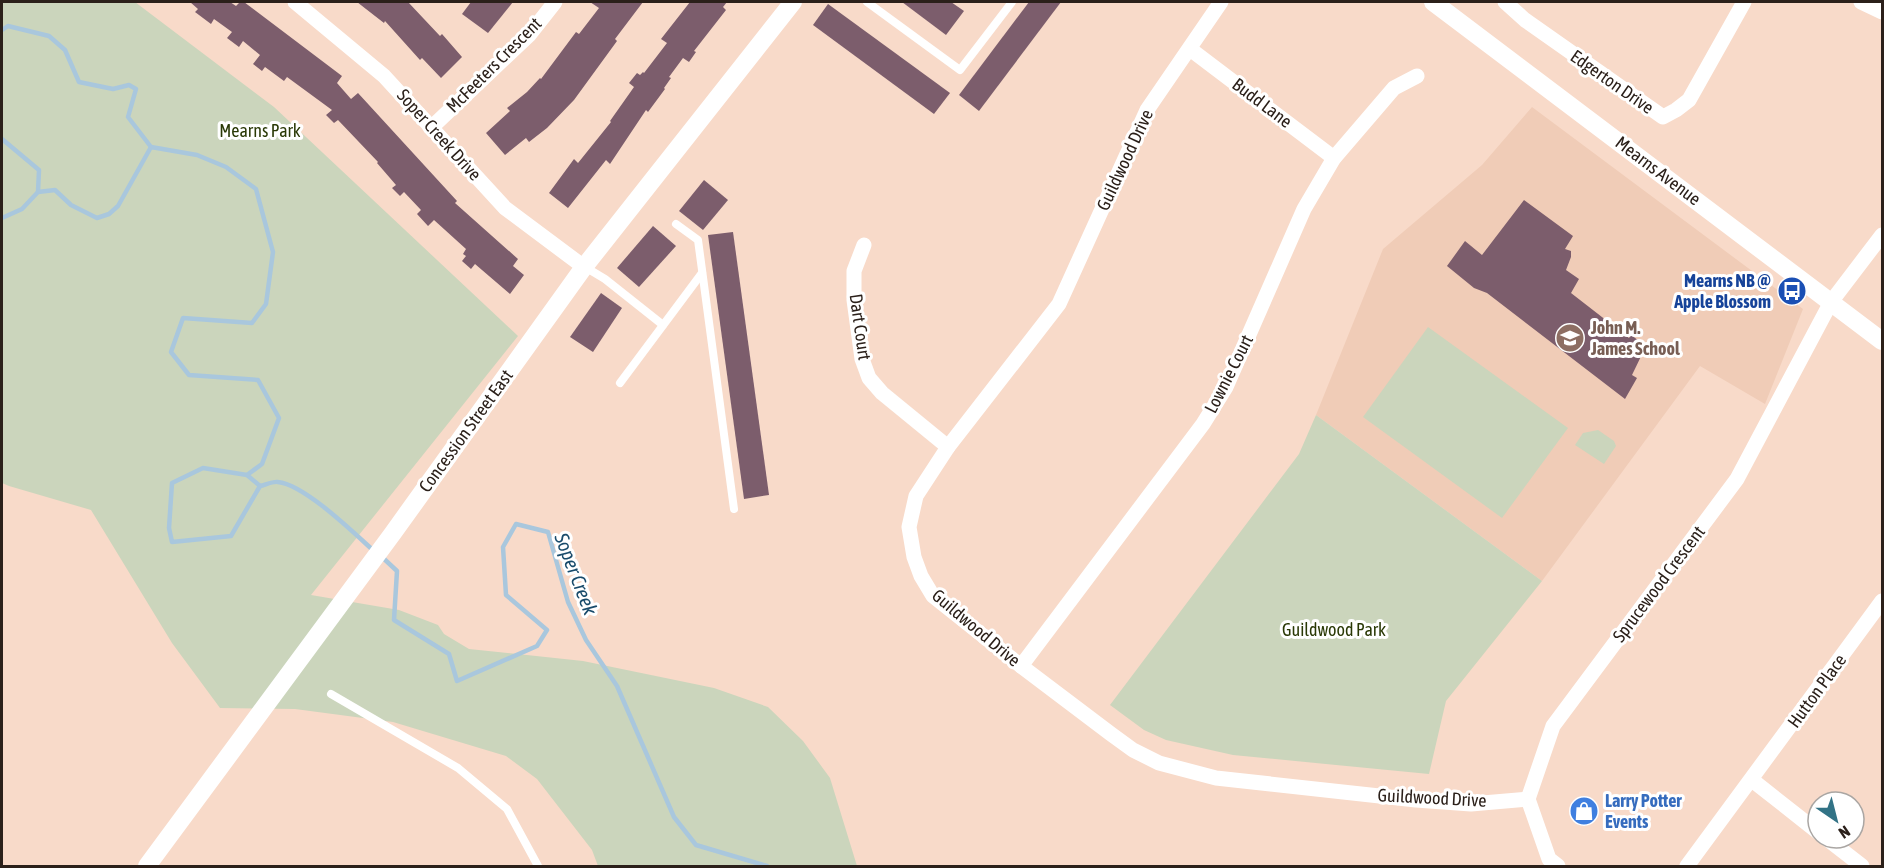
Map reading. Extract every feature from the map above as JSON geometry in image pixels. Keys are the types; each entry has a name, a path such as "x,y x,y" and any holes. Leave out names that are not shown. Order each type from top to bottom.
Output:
{"street":[{"name":"Soper Creek Drive","path":"295,2 384,76 505,208 584,267"},
{"name":"McFeeters Crescent","path":"432,127 529,35 555,2"},
{"name":"Concession Street East","path":"147,867 584,267 793,2"},
{"name":"Guildwood Drive","path":"1221,2 1147,110 1059,304 948,447 916,496 909,527 914,557 921,576 933,596 1021,666 1133,750 1159,763 1216,778 1416,800 1471,804 1527,799"},
{"name":"Mearns Avenue","path":"1433,2 1882,341"},
{"name":"Edgerton Drive","path":"1505,2 1525,20 1663,117 1689,100 1744,2"},
{"path":"1861,2 1882,12"},
{"name":"Budd Lane","path":"1190,49 1334,158"},
{"name":"Lownie Court","path":"1021,666 1203,424 1226,387 1304,209 1334,158 1394,88 1418,76"},
{"name":"Sprucewood Crescent","path":"1527,799 1553,726 1737,479 1831,302 1882,235"},
{"name":"Dart Court","path":"864,245 854,271 854,300 862,358 869,378 882,393 948,447"},
{"name":"Hutton Place","path":"1687,867 1882,601"},
{"path":"1752,780 1806,823"},
{"path":"1527,799 1549,859 1558,867"},
{"path":"1841,850 1862,867"}],"lane":[{"path":"867,2 960,70 1012,2"},
{"path":"676,224 698,240 734,509"},
{"path":"584,267 606,279 663,325"},
{"path":"620,383 702,273"},
{"path":"331,694 458,768 499,802 507,809 538,867"}],"shaded area":[{"name":"John M. James School","path":"1532,107 1803,309 1765,404 1700,366 1542,581 1316,415 1383,249 1482,165"}],"green space":[{"name":"Mearns Park","path":"2,2 135,2 274,107 518,336 311,595 399,610 438,625 444,634 469,649 583,661 714,688 768,707 803,741 830,778 857,866 598,866 592,850 537,779 506,756 393,722 295,709 220,708 172,643 91,510 2,483"},
{"path":"1428,327 1568,428 1502,518 1363,417"},
{"name":"Guildwood Park","path":"1316,415 1542,581 1446,701 1429,774 1233,755 1166,740 1144,730 1110,705 1299,454"},
{"path":"1598,430 1614,441 1616,446 1604,464 1575,445 1583,433"}],"building":[{"path":"190,2 230,2 236,6 244,2 342,76 337,83 351,99 358,93 457,201 455,203 518,259 513,266 524,275 510,294 475,264 471,269 462,261 466,256 463,254 466,249 434,220 428,226 417,214 421,210 404,192 400,196 392,188 396,185 378,162 338,120 334,123 326,115 332,110 287,77 284,81 265,67 262,71 253,64 260,55 243,41 239,47 227,38 232,32 214,19 211,24 195,12 198,9"},
{"path":"357,2 408,2 440,36 442,34 462,57 441,78 422,58 420,60 385,21 384,23"},
{"path":"471,2 513,2 488,33 462,14"},
{"path":"590,2 643,2 574,100 547,128 529,142 526,138 505,155 486,133 510,111 507,108 541,79 576,32 579,34 599,8"},
{"path":"690,2 727,2 723,7 726,10 694,51 696,52 689,62 683,58 669,77 671,78 665,89 648,112 646,110 610,164 606,160 568,208 549,193 574,159 578,163 611,122 634,87 629,83 637,73 640,75 644,73 667,43 661,39"},
{"path":"902,2 951,2 964,11 946,35"},
{"path":"1029,2 1061,2 979,111 959,95"},
{"path":"828,4 950,93 934,114 813,25"},
{"path":"704,180 728,200 703,230 679,211"},
{"path":"1524,200 1573,236 1565,249 1571,251 1566,270 1579,279 1571,293 1629,338 1631,335 1646,346 1632,375 1637,378 1625,399 1487,293 1474,288 1447,266 1465,241 1482,255"},
{"path":"653,226 676,246 639,287 617,268"},
{"path":"733,232 769,495 744,499 708,235"},
{"path":"601,293 622,308 593,352 570,337"}],"waterway":[{"name":"Soper Creek","path":"2,30 8,26 49,36 65,50 79,82 113,89 129,85 136,89 128,117 151,147"},
{"name":"Soper Creek","path":"2,139 39,170 38,192"},
{"name":"Soper Creek","path":"2,218 22,209 38,192 55,190 71,205 97,218 109,214 118,206 151,147 197,155 226,167 256,189 273,252 266,304 252,323 183,318 171,352 189,375 258,380 279,418 262,464 247,475 260,486 278,482 302,492 329,511 375,552"},
{"name":"Soper Creek","path":"247,475 203,468 172,483 169,528 172,542 231,536 260,486"},
{"name":"Soper Creek","path":"382,557 397,571 394,620 449,654 457,681 537,646 547,630 506,595 503,547 516,524 548,532 568,602 586,640 617,686 674,817 696,845 767,866"}],"place":[{"name":"Mearns NB @ Apple Blossom","path":"1792,291"},
{"name":"John M. James School","path":"1570,338"},
{"name":"Larry Potter Events","path":"1584,811"}]}
